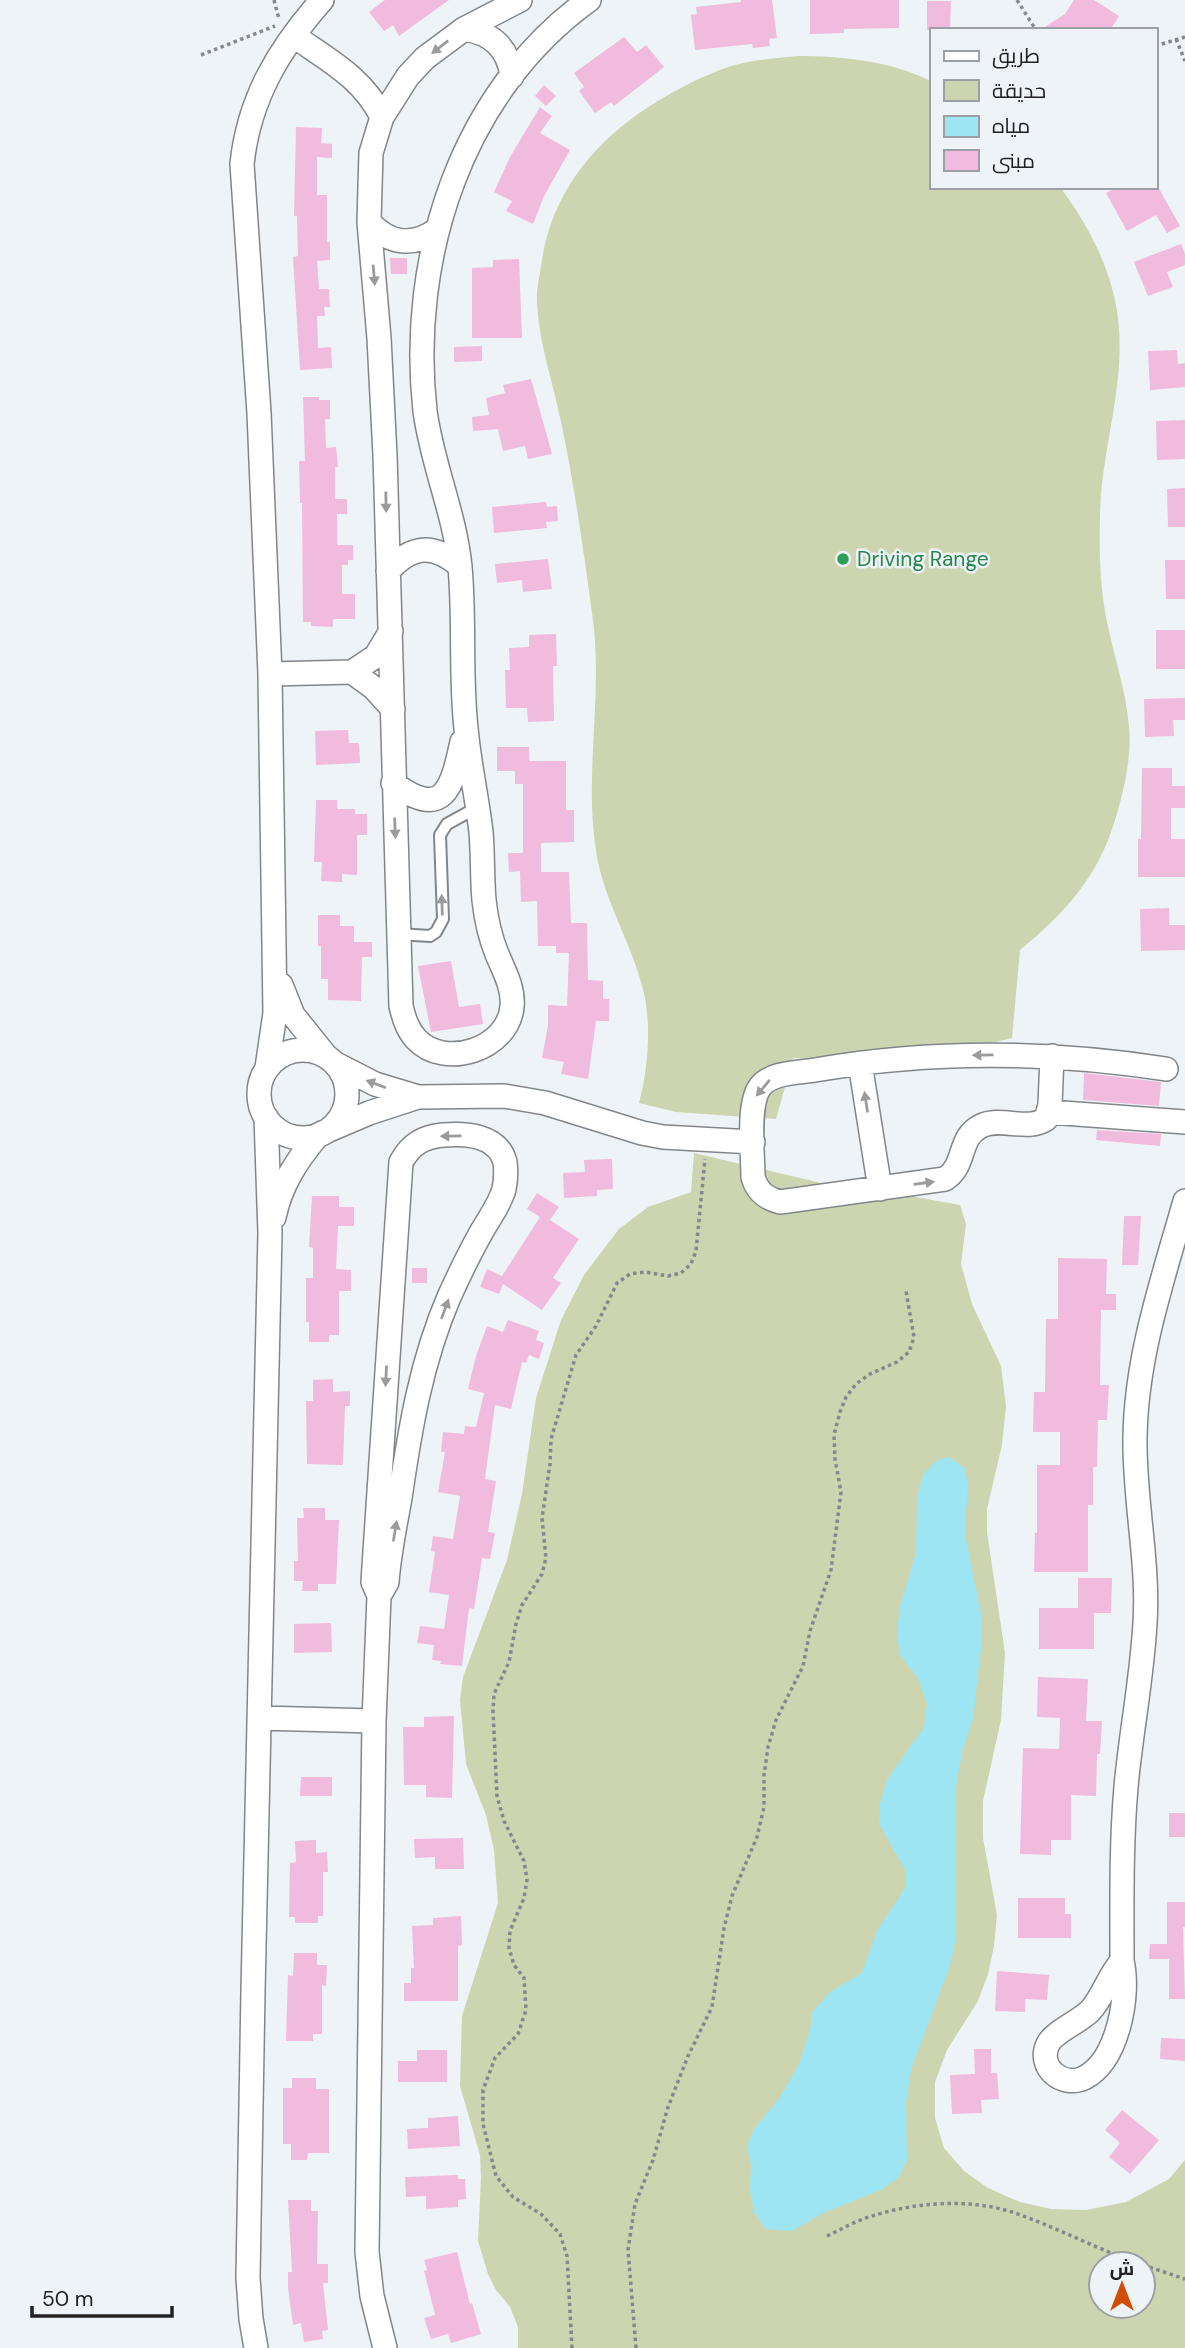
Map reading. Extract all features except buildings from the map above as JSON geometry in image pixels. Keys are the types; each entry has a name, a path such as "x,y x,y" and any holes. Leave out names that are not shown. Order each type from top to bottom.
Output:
{"street":[{"path":"256,2348 248,2278 270,1233 266,1117 259,1093 267,1068 275,1013 270,674 259,413 243,164 245,140 259,94 287,30 322,0"},
{"path":"520,0 464,29 425,58 408,76 382,117 371,153 369,222 381,377 401,1006 406,1024 417,1040 434,1050 453,1053 485,1047 497,1038 507,1025 512,1010 512,995 486,916 478,807 465,727 460,566 426,414 422,324 427,278 446,199 468,145 491,104 549,32 589,0"},
{"path":"464,29 488,35 498,43 505,52 512,76"},
{"path":"287,30 353,77 370,95 382,117"},
{"path":"353,77 380,82 408,76"},
{"path":"369,222 389,239 402,242 427,237 438,229"},
{"path":"387,571 406,554 428,550 439,552 460,566"},
{"path":"270,674 352,672 376,656 391,631"},
{"path":"352,672 374,688 393,709"},
{"path":"393,783 420,799 439,797 447,791 455,773 465,727"},
{"path":"270,1233 277,1202 294,1166 320,1134 339,1119 347,1099 344,1077 293,1015 283,994 274,962"},
{"path":"267,1068 275,1060 294,1051 315,1051 375,1084 418,1097"},
{"path":"1052,1056 1050,1112 1040,1123 998,1123 979,1127 964,1142 957,1168 945,1179 788,1202 772,1200 755,1184 755,1095 767,1081 787,1074 860,1063 945,1055 1052,1056 1166,1069"},
{"path":"860,1063 880,1189"},
{"path":"266,1117 285,1134 301,1137 320,1134 369,1113 418,1097 504,1096 545,1103 642,1133 707,1141 753,1142"},
{"path":"1050,1112 1185,1122"},
{"path":"379,1596 387,1582 407,1445 417,1395 431,1347 448,1299 505,1187 505,1163 501,1151 482,1137 453,1135 419,1141 408,1149 401,1162 373,1582 379,1596 374,1721 366,2252 372,2296 385,2348"},
{"path":"1122,1961 1111,1974 1091,2010 1052,2039 1048,2045 1046,2061 1056,2077 1075,2081 1094,2071 1111,2044 1123,2009 1125,1981 1122,1961 1122,1844 1145,1620 1144,1564 1135,1472 1138,1398 1143,1354 1152,1312 1185,1201"},
{"path":"260,1718 374,1721"}],"lane":[{"path":"398,934 429,936 441,926 440,835 447,824 478,807"}],"path":[{"path":"1017,0 1035,28"},
{"path":"201,55 287,30"},
{"path":"1157,45 1185,37"},
{"path":"1176,39 1185,61"},
{"path":"572,2348 567,2256 560,2234 541,2214 513,2197 496,2176 483,2124 483,2090 495,2059 518,2034 526,2010 524,1978 514,1965 509,1948 510,1931 524,1898 527,1880 524,1861 504,1821 497,1796 492,1711 494,1694 509,1662 522,1605 542,1574 546,1558 542,1518 551,1439 576,1354 596,1326 617,1283 630,1274 645,1272 668,1276 681,1273 691,1264 696,1251 707,1141"},
{"path":"636,2348 628,2250 635,2204 653,2160 668,2107 688,2056 712,2007 724,1928 732,1896 757,1837 764,1807 764,1775 768,1747 776,1720 803,1665 810,1631 831,1570 841,1492 834,1435 840,1412 846,1397 856,1384 870,1374 904,1358 909,1352 914,1337 906,1291"},
{"path":"827,2235 871,2216 917,2205 965,2204 1012,2212 1100,2250"},
{"path":"1157,2269 1185,2279"}],"green space":[{"path":"797,56 832,57 883,64 930,81 930,189 1061,189 1079,215 1103,261 1117,311 1119,363 1101,490 1100,569 1105,609 1125,700 1130,737 1121,797 1108,840 1099,859 1065,908 1020,950 1012,1038 942,1055 868,1062 793,1058 776,1119 676,1112 639,1103 648,1046 646,1003 638,972 606,890 597,857 592,798 596,679 593,620 571,472 543,348 537,298 547,236 571,183 588,160 630,120 654,103 711,74 749,62"},
{"path":"694,1153 834,1186 889,1192 960,1205 966,1224 961,1264 972,1304 1001,1366 1006,1406 1002,1445 987,1509 987,1532 1005,1653 1001,1720 983,1801 983,1838 997,1915 994,1946 978,2001 947,2050 935,2082 935,2118 944,2148 964,2171 988,2188 1020,2202 1051,2209 1086,2210 1126,2202 1169,2179 1185,2160 1185,2348 518,2348 518,2327 510,2307 496,2290 488,2274 478,2241 480,2155 460,2086 462,2016 498,1903 494,1850 486,1815 466,1764 460,1700 463,1677 507,1560 522,1494 536,1398 561,1320 584,1275 619,1229 648,1207 691,1192"}],"water":[{"path":"948,1457 964,1467 968,1482 965,1535 981,1613 981,1648 973,1718 962,1753 956,1787 956,1937 950,1966 911,2069 906,2104 907,2160 899,2177 881,2190 823,2213 792,2231 766,2229 754,2212 750,2190 751,2165 747,2147 753,2130 779,2099 799,2064 810,2030 812,2013 830,1992 862,1973 877,1931 905,1888 905,1870 879,1824 880,1803 887,1780 924,1727 927,1703 917,1677 900,1655 897,1636 900,1606 916,1553 917,1497 923,1475 936,1461"}],"place":[{"name":"Driving Range","path":"843,559"}]}
